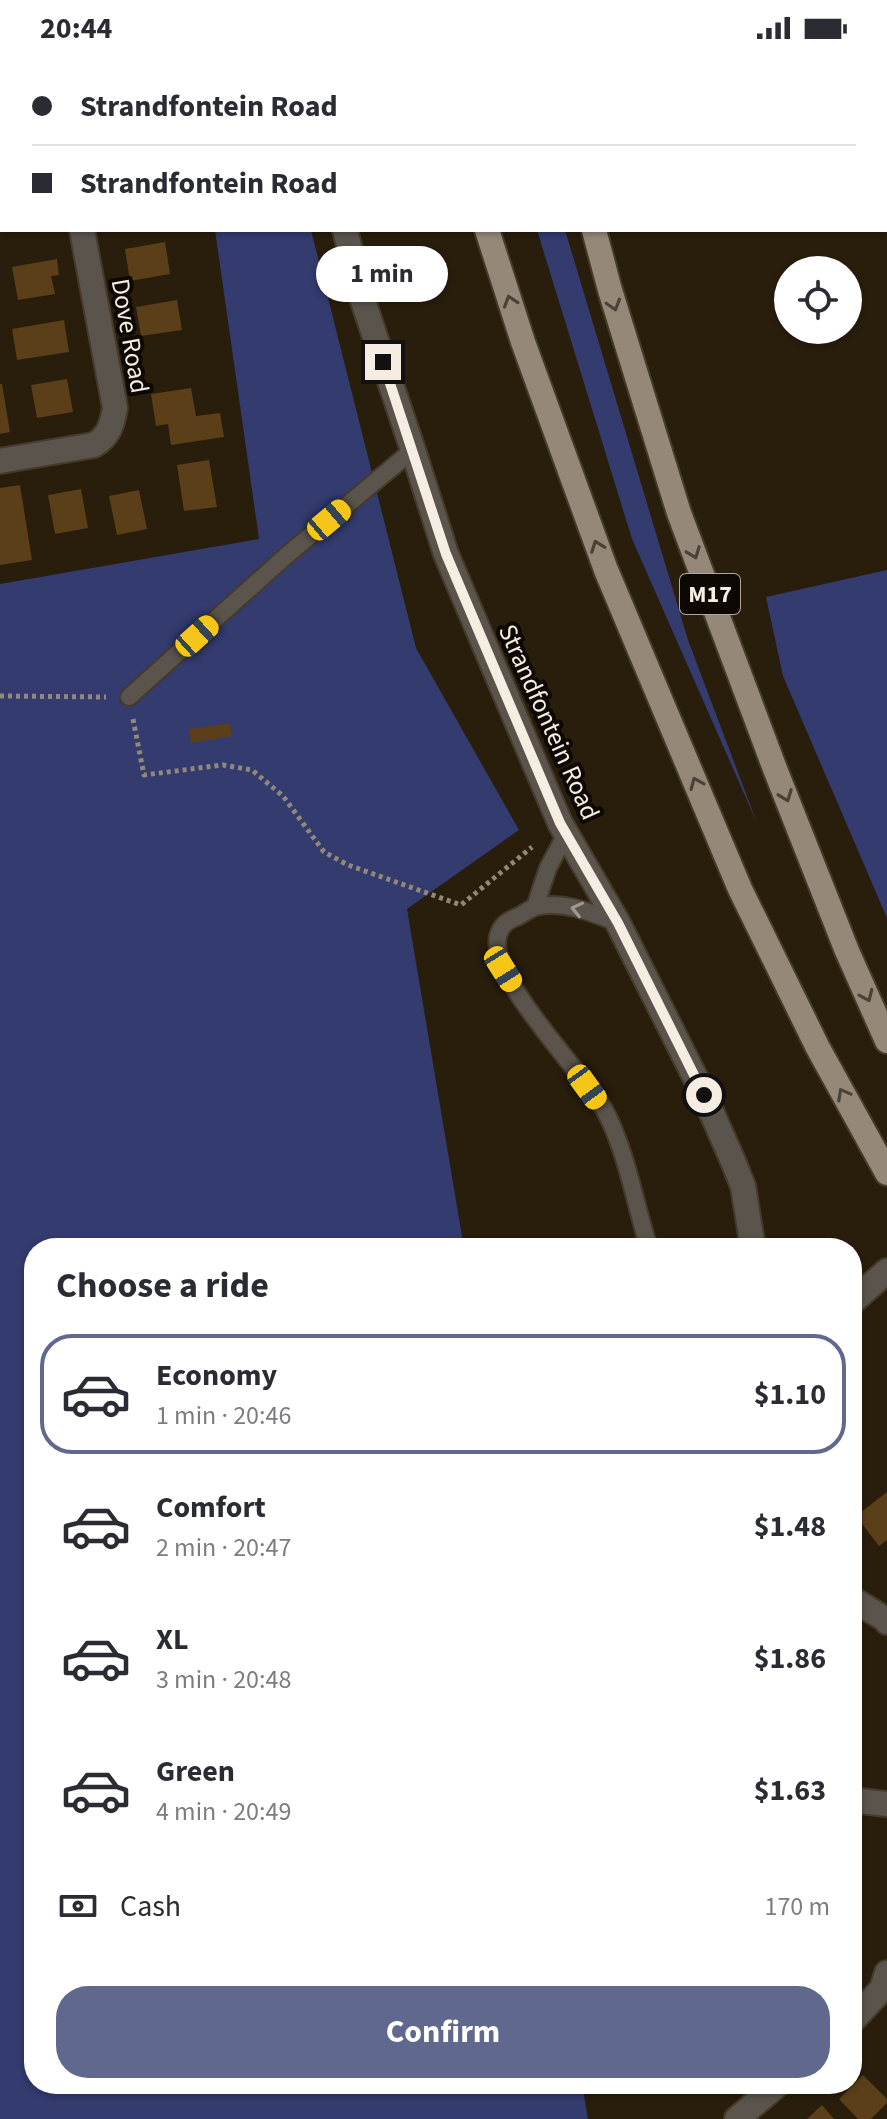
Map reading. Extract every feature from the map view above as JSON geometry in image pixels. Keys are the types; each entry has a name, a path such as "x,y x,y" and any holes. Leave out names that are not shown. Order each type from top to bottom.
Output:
{"main road":[{"path":"488,232 523,342 606,570 740,889 818,1048 887,1173"},
{"name":"M17","path":"595,232 679,513 819,881 887,1041"}],"street":[{"name":"Dove Road","path":"0,461 94,445 103,440 109,431 115,408 82,232"},
{"name":"Strandfontein Road","path":"346,232 363,301 446,554 563,829 618,923 728,1147 743,1186 751,1238"},
{"path":"862,1293 887,1271"},
{"path":"862,1606 887,1622"},
{"path":"862,1801 887,1804"},
{"path":"862,2010 882,1989 887,1973"},
{"path":"737,2119 766,2094"}],"lane":[{"path":"129,697 287,555 413,450"},
{"path":"535,907 563,829"},
{"path":"618,923 575,908 535,907 502,927 498,935 499,957 521,998 604,1109 620,1147 646,1238"}],"path":[{"path":"0,696 129,697 144,775 223,765 252,770 283,796 324,852 348,865 461,905 563,829"}],"shaded area":[{"path":"215,232 312,232 416,648 519,830 407,909 462,1238 24,1238 24,2094 584,2094 588,2119 0,2119 0,584 259,539"},
{"path":"538,232 566,232 688,640 757,823 632,539"},
{"path":"887,570 887,918 783,676 766,597"}],"building":[{"path":"165,242 170,274 130,281 125,249"},
{"path":"57,259 59,275 51,276 55,294 18,300 12,267"},
{"path":"177,300 182,330 141,336 136,307"},
{"path":"64,320 69,352 17,360 12,329"},
{"path":"67,379 73,412 37,418 31,385"},
{"path":"0,384 10,432 0,434"},
{"path":"191,388 196,416 220,413 224,437 171,445 168,424 156,426 151,394"},
{"path":"209,460 217,507 184,511 177,465"},
{"path":"20,485 32,560 0,565 0,488"},
{"path":"81,489 88,528 55,534 48,495"},
{"path":"139,490 147,529 117,535 109,496"},
{"path":"230,723 232,736 191,743 189,729"},
{"path":"887,1492 887,1540 879,1546 862,1524 862,1511"},
{"path":"862,2076 887,2099 887,2103 871,2119 858,2119 839,2099 844,2094 862,2094"},
{"path":"822,2105 834,2119 807,2119"}],"route":[{"path":"383,362 446,554 560,823 618,923 704,1095"}]}
